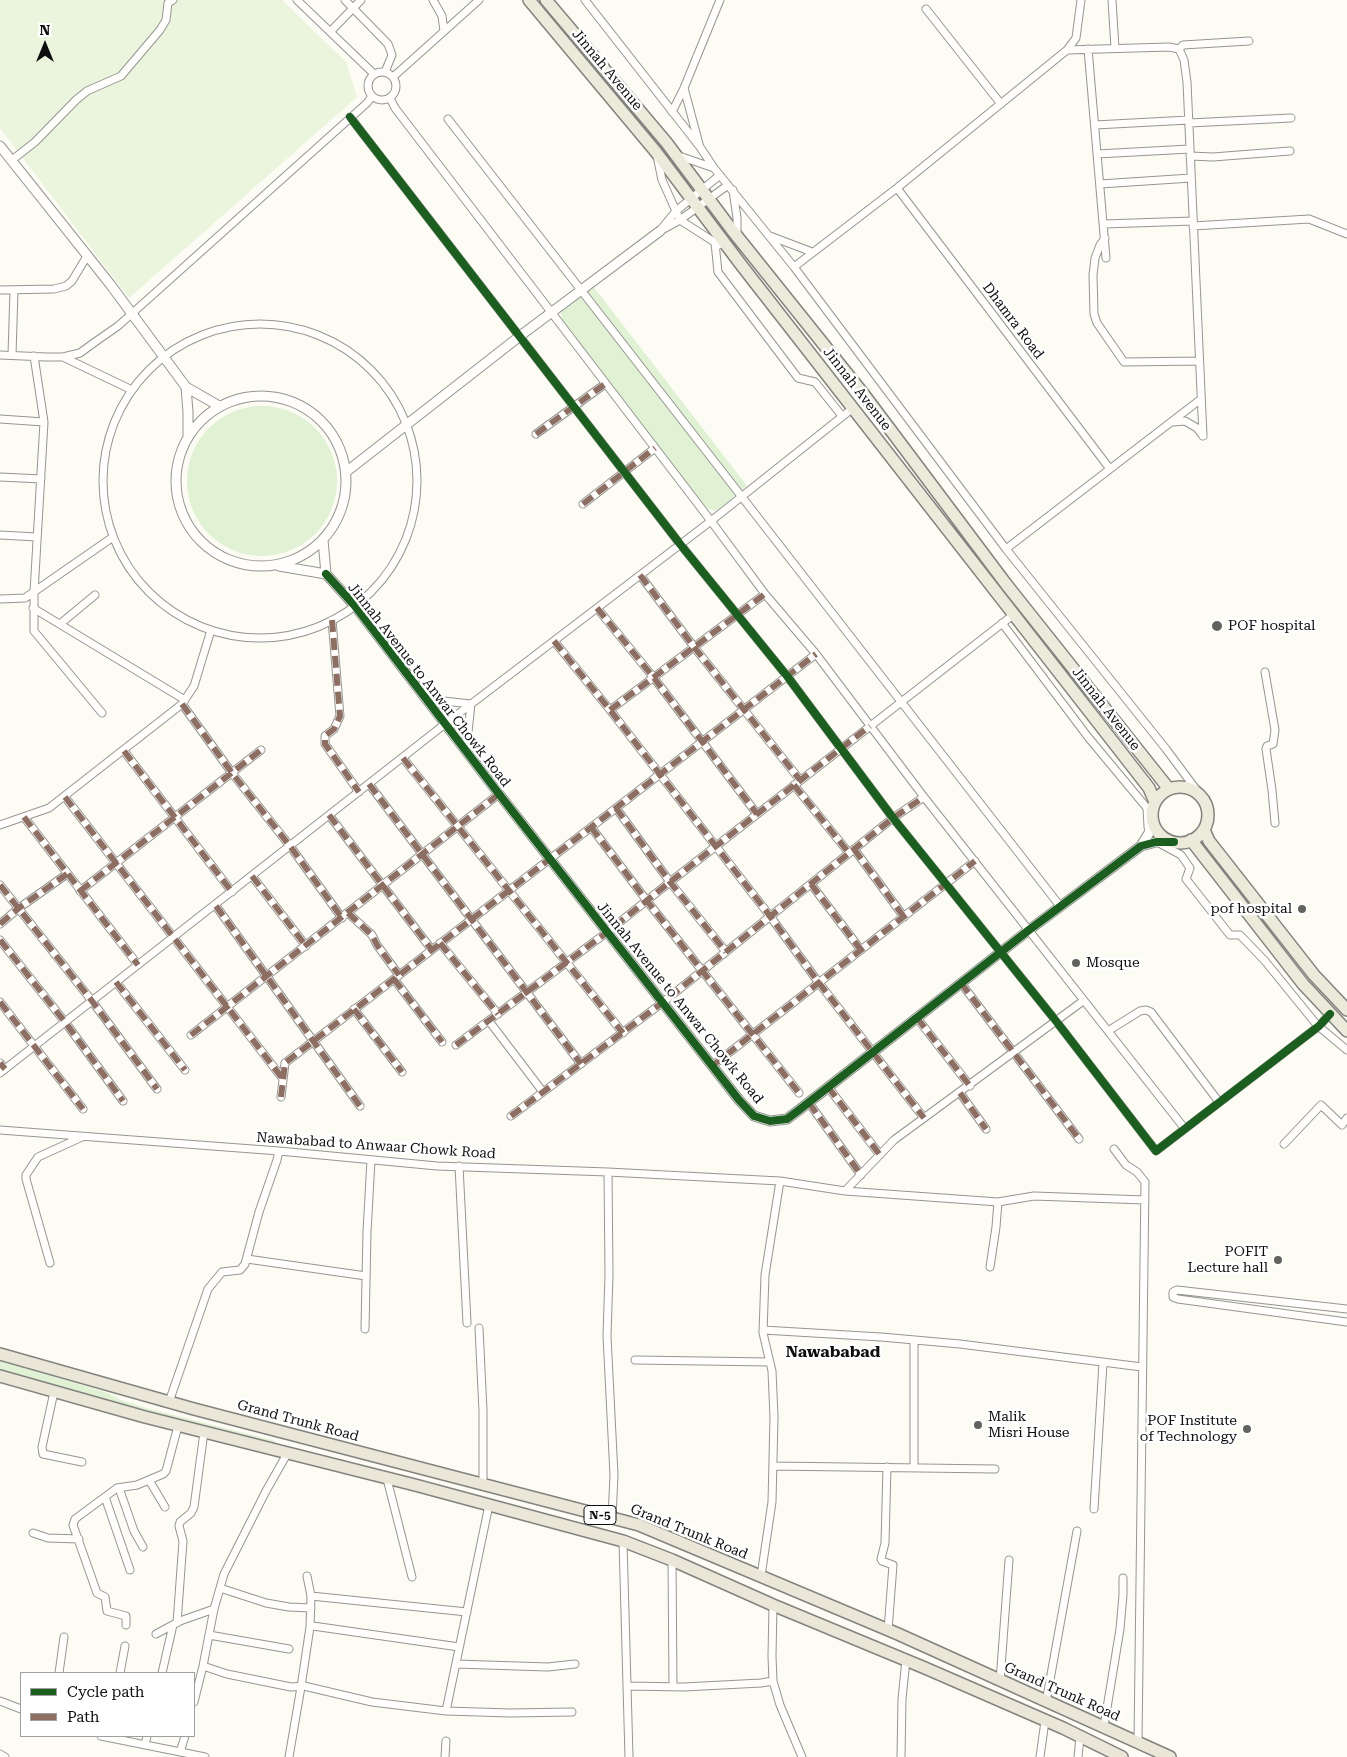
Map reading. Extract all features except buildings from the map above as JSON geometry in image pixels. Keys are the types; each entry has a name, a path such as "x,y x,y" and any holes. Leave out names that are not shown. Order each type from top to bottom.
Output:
{"highway":[{"name":"Grand Trunk Road","path":"0,1354 292,1435 639,1525 888,1630 1170,1757"},
{"name":"N-5","path":"0,1376 178,1426 388,1478 623,1541 906,1660 1122,1757"},
{"path":"287,1454 292,1435"}],"main road":[{"name":"Jinnah Avenue","path":"529,0 656,152 730,251 1149,788 1155,802"},
{"name":"Jinnah Avenue","path":"546,0 676,155 736,235 865,396 1006,584 1168,789"},
{"path":"1186,787 1194,790 1206,804 1208,813 1204,830 1191,840 1182,843 1174,842 1159,834 1154,827 1152,810 1161,794 1168,789 1186,787"},
{"path":"1204,830 1209,841 1314,975 1347,1010"},
{"path":"1191,840 1297,976 1347,1031"}],"street":[{"path":"298,0 374,74"},
{"path":"345,0 388,44 392,55 385,72"},
{"path":"330,32 361,0"},
{"path":"433,0 442,16 444,31"},
{"path":"393,77 479,0"},
{"path":"585,0 700,147 714,168 794,267 1006,549 1201,796"},
{"path":"672,112 684,88 720,0"},
{"path":"794,267 897,188 1067,50 1076,38 1081,0"},
{"path":"1112,0 1115,48"},
{"path":"12,160 34,142 82,95 121,76 160,30 166,20 170,1"},
{"path":"926,9 1001,104"},
{"path":"1179,49 1183,45 1249,41"},
{"path":"1067,50 1169,46 1179,49 1184,60 1189,122 1203,436 1197,428 1185,420 1171,422"},
{"path":"1088,49 1106,258"},
{"path":"385,72 393,77 396,88 390,98 381,100 372,96 368,88 368,82 374,74 385,72"},
{"path":"684,88 700,147"},
{"path":"0,354 63,357 80,353 132,314 372,96"},
{"path":"390,98 394,108 765,594 816,654 924,797 1185,1129"},
{"path":"350,117 680,544 787,676 893,818 1056,1021 1156,1151 1319,1026 1330,1014"},
{"path":"448,118 1060,906"},
{"path":"1095,124 1291,118"},
{"path":"0,146 132,314 186,387 219,406"},
{"path":"1097,154 1190,152 1212,156 1290,151"},
{"path":"656,152 662,180 680,220 730,251"},
{"path":"676,155 714,168"},
{"path":"346,472 520,336 660,230 680,220 720,175"},
{"path":"1100,184 1191,178"},
{"path":"660,230 676,211 694,203 705,194 730,187"},
{"path":"730,187 736,218 736,235"},
{"name":"Dhamra Road","path":"897,188 1110,469"},
{"path":"1104,224 1310,219 1347,234"},
{"path":"767,235 812,252"},
{"path":"1105,238 1095,258 1094,314 1097,323 1124,362 1200,362"},
{"path":"715,243 718,272 798,378 815,382 842,416"},
{"path":"0,290 54,289 66,286 72,281 87,256"},
{"path":"12,355 14,290"},
{"path":"237,326 281,326 315,334 339,346 361,361 380,380 407,425 414,449 417,474 416,500 411,524 402,548 390,570 374,590 332,620 312,629 272,637 251,637 211,630 189,621 152,594 136,577 123,558 113,537 106,512 103,487 104,461 119,412 132,390 164,357 186,343 237,326"},
{"path":"34,356 44,422 34,592 34,631 102,713"},
{"path":"63,357 132,390"},
{"path":"536,434 606,384"},
{"path":"186,387 188,436"},
{"path":"277,565 302,556 323,540 337,520 345,496 346,472 338,445 323,422 300,405 274,397 246,397 219,406 202,419 188,436 176,466 177,499 190,529 213,552 244,565 277,565 326,574 323,540"},
{"path":"1006,549 1201,400"},
{"path":"2,1068 34,1046 216,906 445,724 711,521 854,408"},
{"path":"0,419 44,422"},
{"path":"583,504 655,448"},
{"path":"0,477 41,479"},
{"path":"0,534 37,537"},
{"path":"0,599 25,598 113,537"},
{"name":"Jinnah Avenue to Anwar Chowk Road","path":"326,574 354,606 606,933 739,1100 754,1116 770,1121 786,1119 1060,906 1142,846"},
{"path":"640,575 744,709 797,782 904,918"},
{"path":"610,710 765,594"},
{"path":"60,624 95,595"},
{"path":"34,608 183,702 232,773 345,916 372,935 396,977 442,1042"},
{"path":"598,608 654,678 757,814"},
{"path":"456,1045 606,933 1013,615"},
{"path":"332,620 340,716 334,729 324,736 324,744 359,792"},
{"path":"1002,623 1088,737 1146,808 1149,833 1156,842 1181,854 1190,868 1186,879 1230,935 1240,935 1265,961 1319,1026 1347,1050"},
{"path":"0,825 49,808 183,702 194,686 211,630"},
{"path":"554,641 770,916 819,983 924,1118"},
{"path":"281,1097 285,1063 816,654"},
{"path":"1265,672 1275,730 1273,744 1267,746 1266,749 1275,823"},
{"path":"425,699 471,704"},
{"path":"466,751 471,704"},
{"path":"124,750 232,892"},
{"path":"80,891 261,750"},
{"path":"402,758 622,1033"},
{"path":"369,784 581,1064"},
{"path":"191,1035 498,794"},
{"path":"65,797 284,1079"},
{"path":"511,1116 662,1003 893,818 924,797"},
{"path":"616,808 670,882 726,952"},
{"path":"329,815 432,950"},
{"path":"24,817 138,965"},
{"path":"1142,846 1149,833 1152,819"},
{"path":"592,826 647,901 799,1093"},
{"path":"1142,846 1156,842 1174,842"},
{"path":"712,1066 975,861"},
{"path":"0,924 67,874"},
{"path":"252,876 306,946"},
{"path":"811,884 861,950"},
{"path":"0,885 92,1001 157,1089"},
{"path":"216,906 360,1106"},
{"path":"0,940 65,1022 123,1101"},
{"path":"440,943 498,1014"},
{"path":"116,982 185,1070"},
{"path":"961,984 1079,1139"},
{"path":"845,1190 894,1140 970,1086 1083,1001"},
{"path":"0,1002 83,1108"},
{"path":"354,1009 402,1072"},
{"path":"1108,1032 1140,1010 1151,1012 1219,1102"},
{"path":"917,1018 970,1086"},
{"path":"489,1021 543,1092"},
{"path":"828,1087 880,1155"},
{"path":"960,1093 986,1129"},
{"path":"808,1103 861,1175"},
{"path":"1284,1144 1321,1105 1342,1125 1347,1118"},
{"name":"Nawababad to Anwaar Chowk Road","path":"0,1130 459,1166 780,1181 845,1190 998,1202 1034,1196 1145,1200"},
{"path":"50,1262 26,1175 38,1157 82,1137"},
{"path":"1114,1149 1126,1165 1137,1172 1145,1182 1138,1742"},
{"path":"169,1402 208,1289 222,1272 240,1270 246,1264 259,1212 278,1160 279,1151"},
{"path":"365,1329 371,1160"},
{"path":"459,1166 467,1323"},
{"path":"608,1172 609,1275 607,1336 614,1475 612,1518"},
{"path":"760,1576 772,1502 774,1417 772,1371 763,1330 765,1275 780,1181"},
{"path":"990,1267 998,1202"},
{"path":"247,1258 366,1276"},
{"path":"1347,1309 1177,1290 1173,1292 1173,1296 1178,1298 1347,1322"},
{"path":"479,1328 483,1411 483,1484"},
{"path":"763,1330 960,1344 1142,1367"},
{"path":"914,1340 914,1467"},
{"path":"635,1360 770,1362"},
{"path":"1094,1509 1103,1363"},
{"path":"54,1392 42,1447 43,1454 82,1462"},
{"path":"126,1624 125,1615 106,1611 105,1597 97,1593 73,1525 75,1519 119,1488 137,1484 163,1474 166,1471 178,1426"},
{"path":"162,1672 175,1624 183,1542 179,1526 180,1522 191,1513 194,1507 204,1432"},
{"path":"195,1698 214,1609 224,1574 247,1526 287,1454"},
{"path":"773,1466 995,1469"},
{"path":"886,1467 885,1543 881,1558 882,1561 893,1565 888,1630"},
{"path":"388,1478 412,1577"},
{"path":"149,1480 165,1507"},
{"path":"119,1488 134,1531 143,1547"},
{"path":"105,1497 130,1570"},
{"path":"446,1710 489,1505"},
{"path":"1046,1702 1077,1531"},
{"path":"33,1533 48,1538 79,1539"},
{"path":"623,1541 629,1757"},
{"path":"672,1560 673,1687"},
{"path":"1000,1681 1009,1560"},
{"path":"289,1757 310,1627 311,1596 307,1576"},
{"path":"1104,1726 1120,1628 1123,1578"},
{"path":"220,1588 266,1603 310,1608"},
{"path":"311,1596 466,1612"},
{"path":"773,1605 773,1681 780,1705 802,1757"},
{"path":"156,1634 175,1624 214,1609"},
{"path":"313,1626 459,1647"},
{"path":"209,1635 289,1649"},
{"path":"58,1672 64,1637"},
{"path":"120,1672 125,1646"},
{"path":"901,1757 902,1699 906,1660"},
{"path":"456,1664 548,1667 575,1664"},
{"path":"203,1666 227,1674 290,1688 304,1686 372,1702 446,1710 510,1713 572,1712"},
{"path":"628,1686 673,1687 773,1681"},
{"path":"0,1701 20,1709"},
{"path":"1040,1757 1045,1721"},
{"path":"107,1737 203,1757"},
{"path":"145,1745 147,1737"},
{"path":"180,1752 185,1737"},
{"path":"1078,1757 1080,1737"},
{"path":"445,1757 446,1741"},
{"path":"0,1754 5,1757"}],"green space":[{"path":"0,0 282,0 346,62 357,97 129,298 0,128"},
{"path":"593,286 747,486 716,511 706,508 562,320 561,310"},
{"path":"262,406 291,412 315,428 331,452 337,481 331,510 315,534 291,550 262,556 233,550 209,534 193,510 187,481 193,452 209,428 233,412"},
{"path":"0,1360 108,1393 121,1400 146,1408 275,1441 272,1446 0,1372"}],"marked path":[{"path":"536,434 605,384"},
{"path":"583,504 655,448"},
{"path":"640,575 694,647 800,780"},
{"path":"610,710 765,594"},
{"path":"597,608 654,678 757,814"},
{"path":"332,620 340,716 334,729 325,736 325,744 359,792"},
{"path":"554,641 770,916 819,983 924,1118"},
{"path":"281,1097 285,1063 816,654"},
{"path":"182,704 342,918"},
{"path":"456,1045 606,933 870,726"},
{"path":"80,891 261,750"},
{"path":"124,751 232,892"},
{"path":"403,758 623,1033"},
{"path":"369,784 581,1064"},
{"path":"794,785 849,853"},
{"path":"191,1035 499,794"},
{"path":"65,797 283,1079"},
{"path":"511,1116 662,1003 893,818 924,797"},
{"path":"616,808 670,882 726,952"},
{"path":"329,815 432,950"},
{"path":"24,817 138,965"},
{"path":"591,827 799,1093"},
{"path":"854,849 904,917"},
{"path":"712,1066 975,861"},
{"path":"0,924 67,874"},
{"path":"252,876 306,946"},
{"path":"811,884 861,950"},
{"path":"0,885 92,1001 157,1089"},
{"path":"216,906 360,1106"},
{"path":"348,913 372,935 399,975"},
{"path":"0,940 65,1022 123,1101"},
{"path":"440,943 498,1014"},
{"path":"394,979 442,1042"},
{"path":"116,982 185,1070"},
{"path":"961,983 1079,1139"},
{"path":"0,1002 83,1109"},
{"path":"354,1009 402,1072"},
{"path":"917,1018 970,1086"},
{"path":"0,1063 5,1069"},
{"path":"828,1087 880,1155"},
{"path":"960,1093 986,1129"},
{"path":"809,1103 861,1175"}],"cycle path":[{"path":"350,117 680,544 787,676 893,818 1056,1021 1156,1151 1319,1026 1330,1014"},
{"path":"326,574 355,606 499,794 739,1100 754,1116 770,1121 787,1119 1029,930 1141,846 1156,842 1174,842"}],"place":[{"name":"POF hospital","path":"1217,626"},
{"name":"pof hospital","path":"1302,909"},
{"name":"Mosque","path":"1076,963"},
{"name":"POFIT Lecture hall","path":"1278,1260"},
{"name":"Malik Misri House","path":"978,1425"},
{"name":"POF Institute of Technology","path":"1247,1429"}],"district":[{"name":"Nawababad","path":"833,1352"}]}
